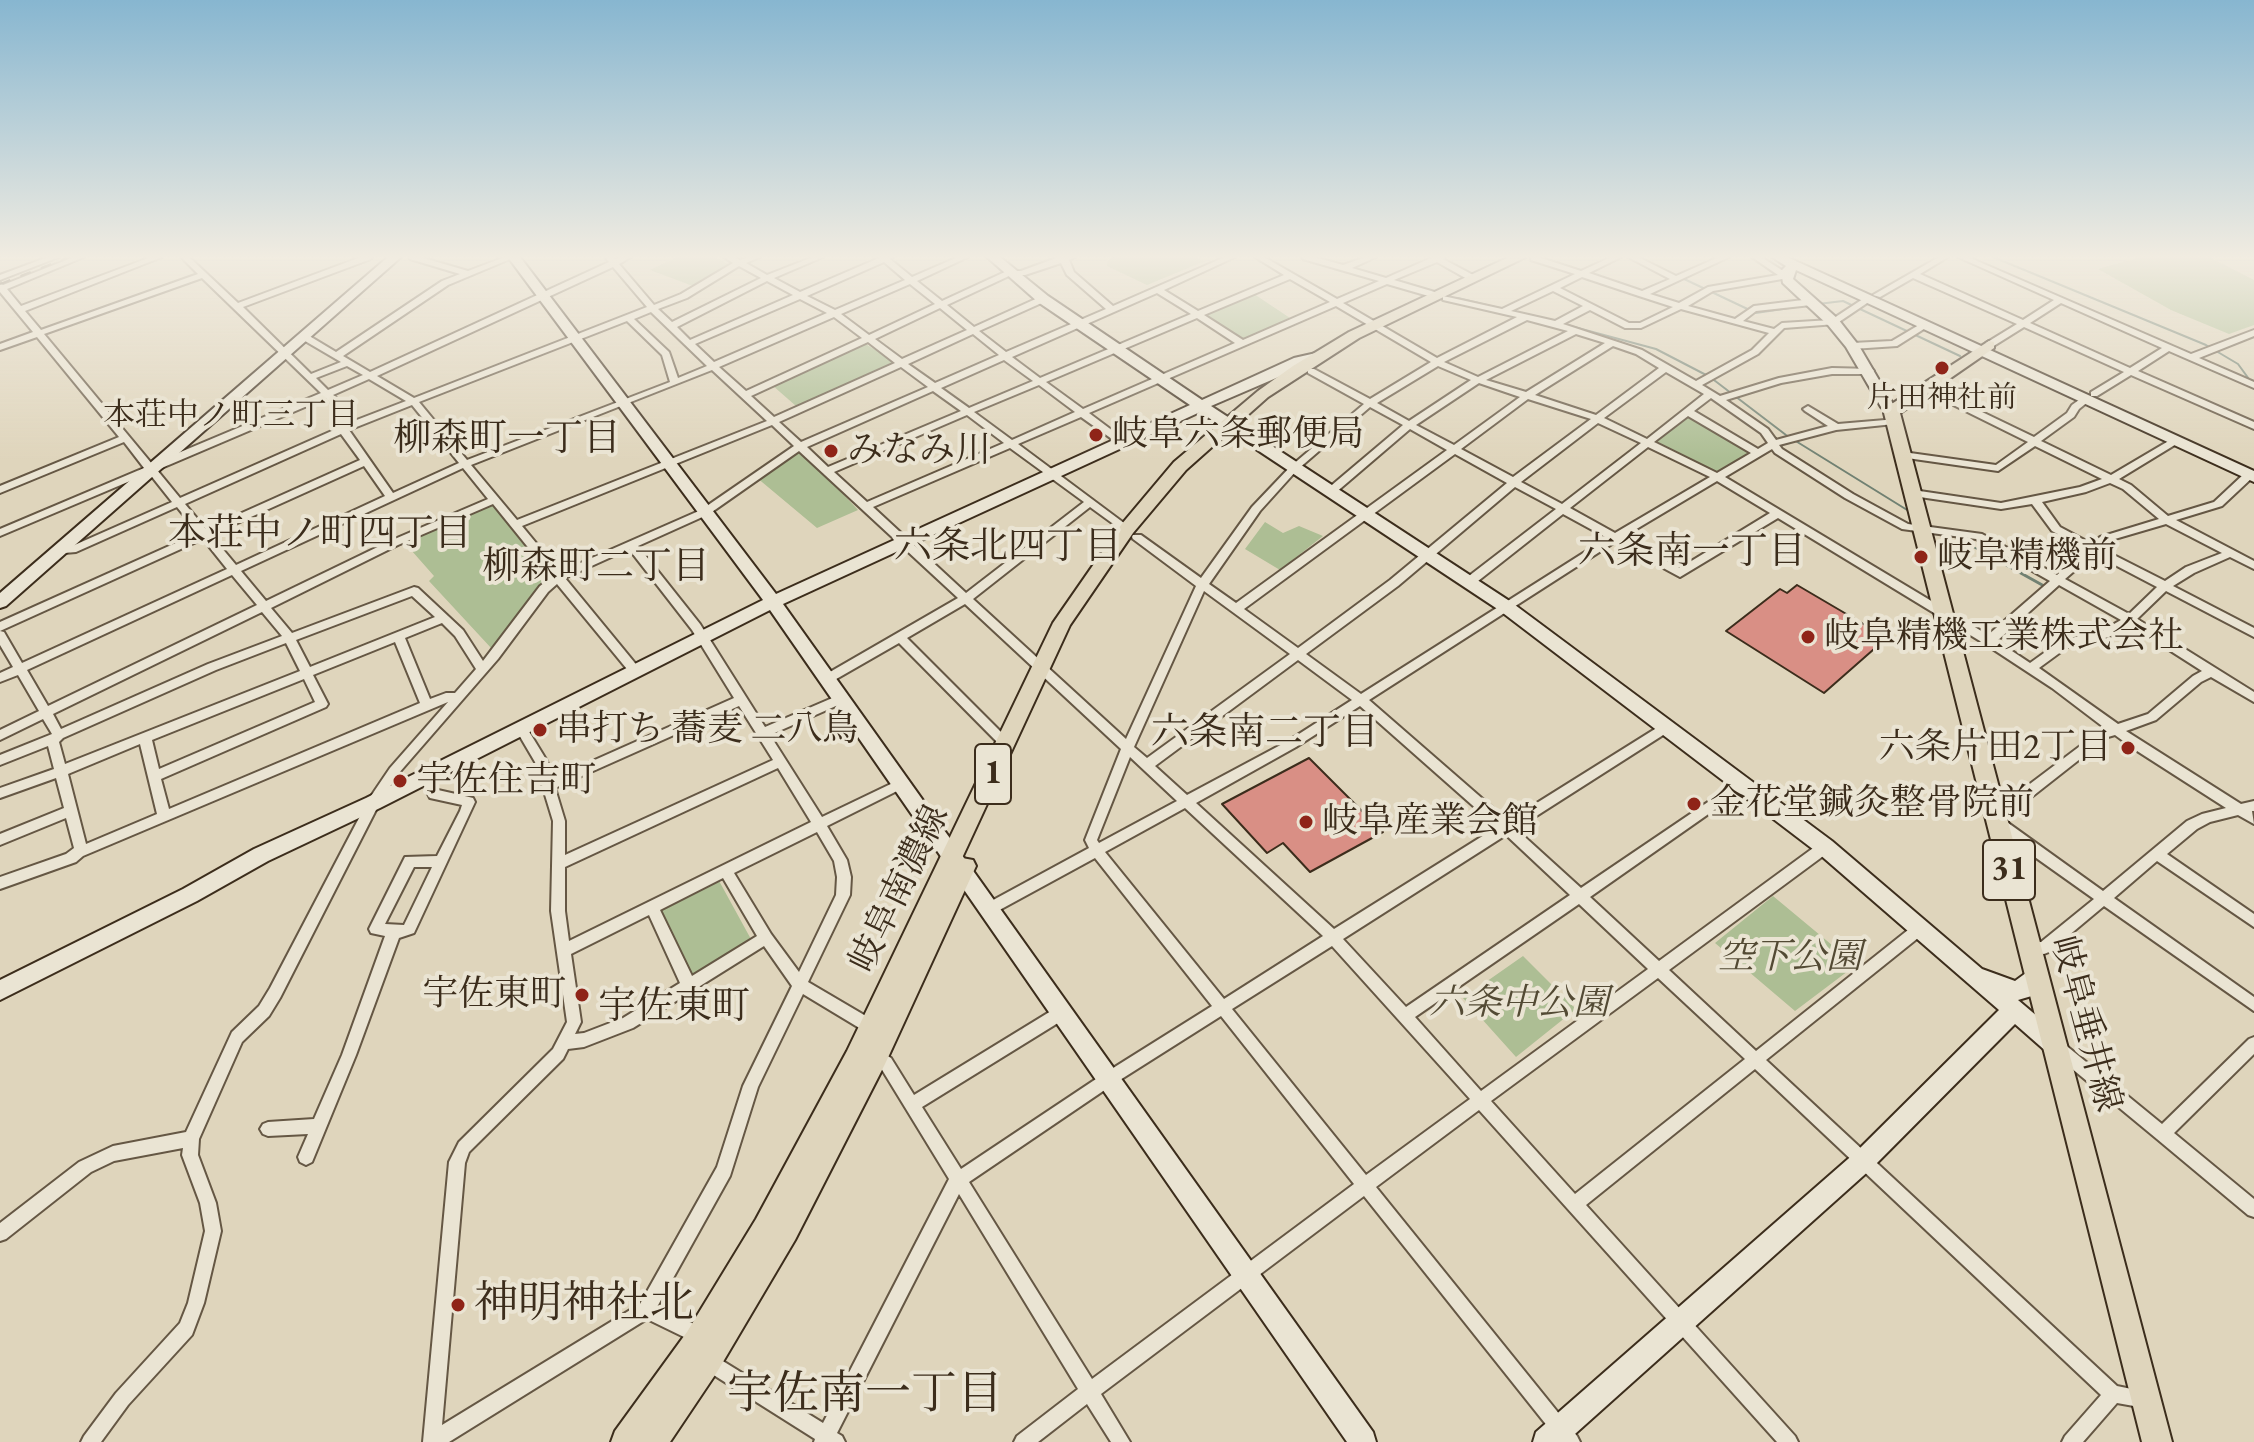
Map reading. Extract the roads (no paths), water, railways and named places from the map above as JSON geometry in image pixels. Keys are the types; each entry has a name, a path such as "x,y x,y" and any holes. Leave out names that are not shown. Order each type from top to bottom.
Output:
{"main road":[{"name":"岐阜南濃線","path":"652,1442 707,1362 785,1230 876,1056 958,865 1047,672 1062,623 1180,466 1316,363 1384,324"},
{"path":"1894,416 1926,388 1986,349"},
{"name":"岐阜垂井線","path":"1894,416 2157,1442"},
{"name":"岐阜南濃線","path":"626,1442 697,1342 766,1229 958,865 1006,744 1047,672"}],"street":[{"path":"32,324 289,637 322,704 155,776"},
{"path":"0,347 63,324"},
{"path":"257,324 351,417 345,428"},
{"path":"0,602 317,324"},
{"path":"338,355 384,324"},
{"path":"0,533 371,375 481,324"},
{"path":"564,324 773,602 1363,1442"},
{"path":"57,552 72,550 345,428 612,324"},
{"path":"635,324 666,354 675,383"},
{"path":"675,324 672,326 714,367 1332,936 1789,1442"},
{"path":"690,343 733,324"},
{"path":"0,678 390,496 464,464 675,383 812,324"},
{"path":"849,324 1361,700 1507,828 2113,1394 2147,1399"},
{"path":"746,395 898,324"},
{"path":"966,324 1122,442"},
{"path":"515,525 774,421 986,324"},
{"path":"90,1442 122,1399 186,1329 196,1303 213,1231 208,1203 190,1155 191,1139 237,1037 264,1011 275,993 373,803 394,771 458,698 544,589 558,577 705,512 800,446 1078,324"},
{"path":"1079,324 1505,606 1743,784 1825,847 2013,1011 2254,1209"},
{"path":"827,471 1176,324"},
{"path":"1215,324 1240,342"},
{"path":"865,507 1281,324"},
{"path":"1374,324 1437,362 1478,380 1596,418 1718,477 1989,641 2118,731 2254,819"},
{"path":"1511,324 1437,362 1370,403 1294,468 1237,533 1202,585 1128,747 1091,840 1096,850 1365,1186 1559,1438 1680,1321 1864,1160 2013,1011"},
{"path":"1557,324 1613,342 1696,385 1765,431 1773,444 1799,466 1906,527 1978,536 2130,620 2254,698"},
{"path":"1745,324 1775,332"},
{"path":"1696,385 1755,352 1782,326 1804,324"},
{"path":"989,909 1292,744 1617,536 1773,444 1894,416 1869,371 1835,324"},
{"path":"1932,324 2252,473"},
{"path":"1986,349 2023,324"},
{"path":"2024,324 2254,426"},
{"path":"2115,324 2252,384"},
{"path":"1852,346 1894,344 1924,325 1986,349"},
{"path":"1330,492 1409,425 1478,380 1575,331"},
{"path":"2190,358 2254,333"},
{"path":"303,336 414,402 635,671"},
{"path":"2240,338 2254,345"},
{"path":"1236,609 1527,396 1613,342"},
{"path":"1903,455 1998,468 2071,415 2075,407 2090,396 2168,348"},
{"path":"311,377 349,362"},
{"path":"0,990 190,895 261,855 373,803 773,602 1200,406 1316,363 1370,403 1680,573 1778,513"},
{"path":"1147,765 1394,583 1515,481 1665,368"},
{"path":"1469,582 1688,412 1715,397 1819,373 1869,371"},
{"path":"1926,388 2127,487 2167,520 2254,565"},
{"path":"2090,396 2175,441 2252,473"},
{"path":"1808,409 1836,427"},
{"path":"1688,412 1758,453"},
{"path":"345,428 390,496"},
{"path":"0,490 126,438"},
{"path":"1913,493 2001,506 2035,500 2082,490 2111,479 2175,441"},
{"path":"0,627 366,461"},
{"path":"1989,641 2104,539 2218,504 2252,473"},
{"path":"0,735 394,543 494,500"},
{"path":"2035,500 2056,529 2254,633"},
{"path":"827,679 965,599 1089,503"},
{"path":"521,728 541,761 559,821 558,911 574,1022 567,1042 464,1147 457,1162 432,1442 646,1310 724,1170 751,1086 843,895 844,877 840,860 819,824 702,638 631,544"},
{"path":"2031,668 2066,643 2105,634 2130,620 2164,587 2190,570 2231,553"},
{"path":"0,760 162,687 414,591 459,633 480,668"},
{"path":"0,793 442,619"},
{"path":"0,635 48,713 57,736 61,771 81,850"},
{"path":"398,636 427,705"},
{"path":"900,637 1006,744"},
{"path":"2212,671 2197,679 2152,717 2104,734 1995,817 2254,1005"},
{"path":"0,883 71,858 81,850 446,697 458,698"},
{"path":"763,733 841,699"},
{"path":"548,786 740,700"},
{"path":"646,1310 690,1331 707,1362 829,1440 957,1181 1107,1080 1332,936 1667,727"},
{"path":"145,738 164,815"},
{"path":"559,864 780,762"},
{"path":"425,776 434,794 469,802 441,862 409,929 376,929 410,861 441,862"},
{"path":"563,951 901,784"},
{"path":"1405,1016 1743,784"},
{"path":"2030,947 2044,948 2192,825 2254,806"},
{"path":"0,840 71,810"},
{"path":"1023,1442 1244,1274 1825,847"},
{"path":"2157,854 2254,921"},
{"path":"726,872 766,938 800,985 871,1027"},
{"path":"652,908 689,986"},
{"path":"1575,1204 1918,930"},
{"path":"306,1157 349,1055 394,931"},
{"path":"567,1042 584,1040 628,1023 766,938"},
{"path":"1969,973 2015,991 2027,988 2037,977"},
{"path":"912,1105 1061,1013"},
{"path":"2162,1134 2254,1044"},
{"path":"876,1056 886,1063 1121,1442"},
{"path":"268,1129 318,1126"},
{"path":"0,1233 85,1167 113,1154 191,1139"},
{"path":"2071,1442 2113,1394"}],"waterway":[{"path":"1564,324 1656,349 1710,377 1786,435 1912,513"},
{"path":"1893,324 1960,356"},
{"path":"2156,324 2206,345 2238,364 2254,386"},
{"path":"1950,534 1986,554"},
{"path":"1983,552 2044,586"}],"place":[{"name":"片田神社前","path":"1942,368"},
{"name":"岐阜六条郵便局","path":"1096,435"},
{"name":"みなみ川","path":"831,451"},
{"name":"岐阜精機前","path":"1921,557"},
{"name":"岐阜精機工業株式会社","path":"1808,637"},
{"name":"串打ち 蕎麦 二八鳥","path":"540,730"},
{"name":"六条片田2丁目","path":"2128,748"},
{"name":"宇佐住吉町","path":"400,781"},
{"name":"金花堂鍼灸整骨院前","path":"1694,804"},
{"name":"岐阜産業会館","path":"1306,822"},
{"name":"宇佐東町","path":"582,995"},
{"name":"神明神社北","path":"458,1305"}],"district":[{"name":"本荘中ノ町三丁目","path":"231,416"},
{"name":"柳森町一丁目","path":"507,440"},
{"name":"本荘中ノ町四丁目","path":"320,535"},
{"name":"六条北四丁目","path":"1008,548"},
{"name":"六条南一丁目","path":"1692,553"},
{"name":"柳森町二丁目","path":"596,568"},
{"name":"六条南二丁目","path":"1265,734"},
{"name":"宇佐東町","path":"674,1008"},
{"name":"宇佐南一丁目","path":"865,1395"}],"park label":[{"name":"空下公園","path":"1790,958"},
{"name":"六条中公園","path":"1519,1004"}]}
